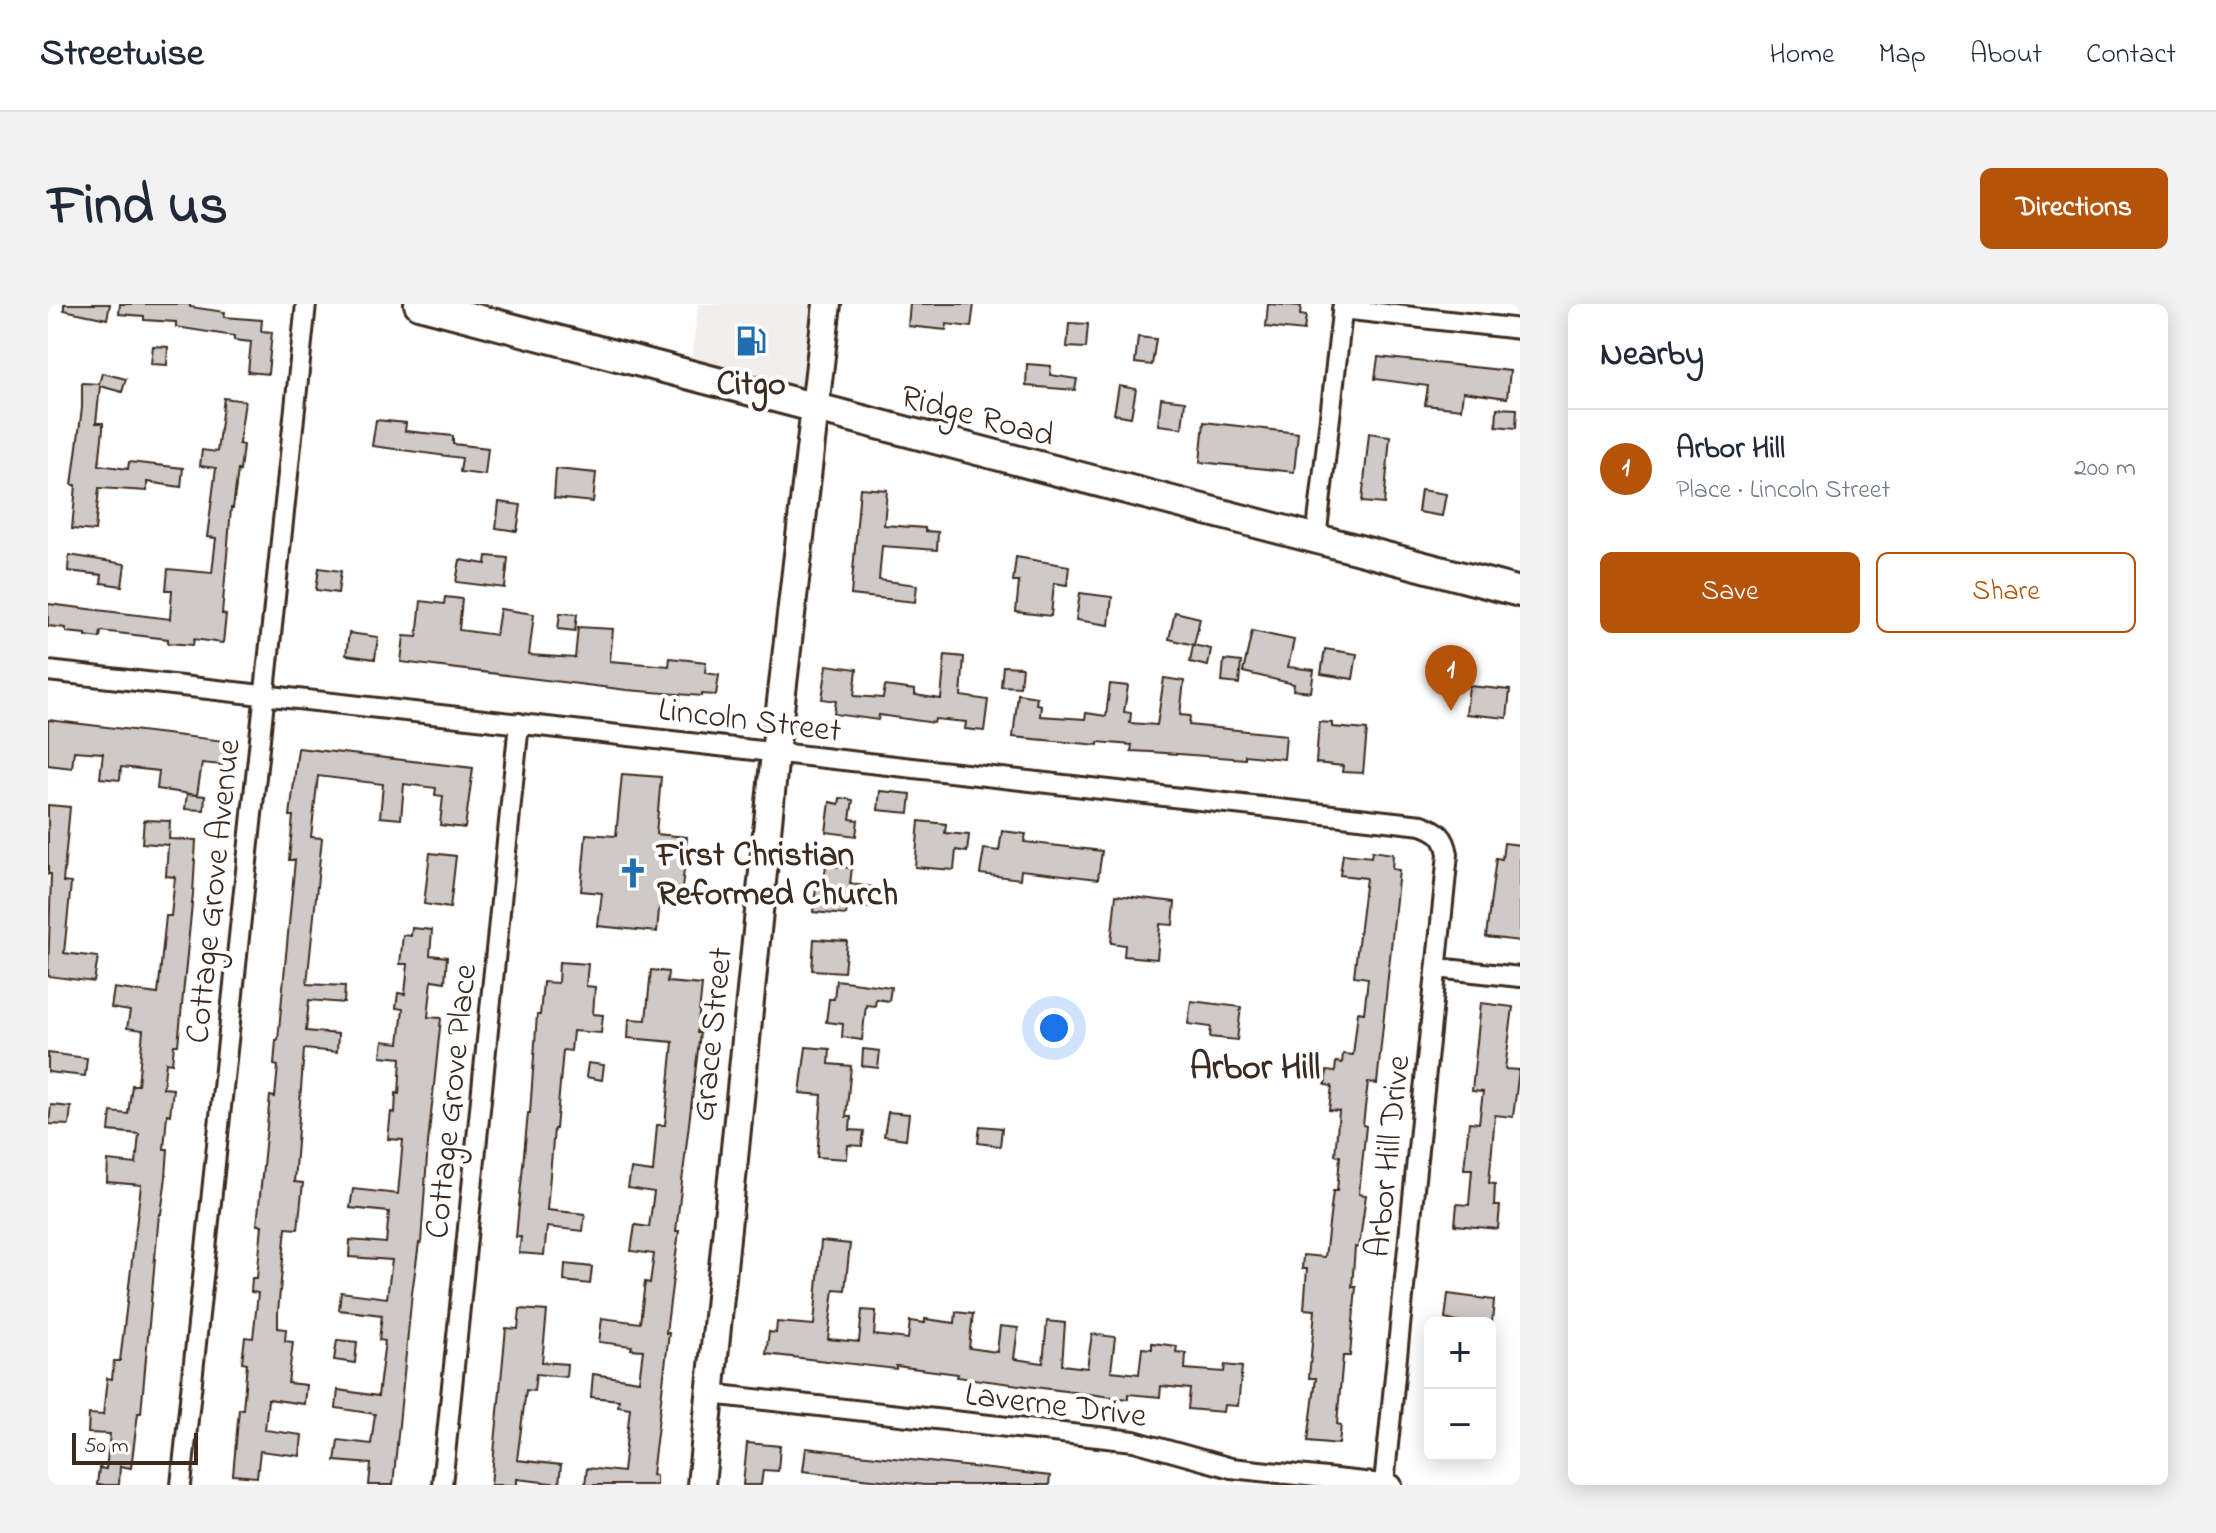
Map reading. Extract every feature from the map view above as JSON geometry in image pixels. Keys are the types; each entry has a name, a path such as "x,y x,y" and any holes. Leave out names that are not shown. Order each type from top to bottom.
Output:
{"main road":[{"name":"Ridge Road","path":"419,304 1520,592"}],"street":[{"name":"Cottage Grove Avenue","path":"181,1485 306,304"},
{"name":"Grace Street","path":"701,1485 775,753 827,304"},
{"path":"1316,539 1343,307 1520,329"},
{"name":"Lincoln Street","path":"48,671 1422,825 1443,836"},
{"name":"Cottage Grove Place","path":"442,1485 519,723"},
{"name":"Arbor Hill Drive","path":"1384,1484 1448,854 1443,836"},
{"path":"1437,968 1520,977"},
{"name":"Laverne Drive","path":"710,1394 1134,1441 1231,1468 1392,1485"}],"shaded area":[{"path":"698,304 824,304 813,405 690,373"}],"building":[{"path":"64,304 110,304 107,319 64,310"},
{"path":"120,304 190,304 190,307 225,312 224,317 262,320 261,331 272,332 268,374 248,372 251,342 234,340 234,336 176,327 176,322 144,320 144,316 119,314"},
{"path":"910,304 974,304 971,327 947,324 946,330 908,326"},
{"path":"1268,304 1301,306 1300,315 1306,316 1304,331 1266,327"},
{"path":"1069,323 1088,324 1086,348 1067,347"},
{"path":"1138,337 1156,339 1152,365 1135,363"},
{"path":"153,346 168,347 167,365 151,364"},
{"path":"1378,357 1510,371 1507,398 1463,392 1461,409 1425,405 1428,386 1375,379"},
{"path":"1027,364 1051,366 1050,375 1077,379 1075,390 1026,386"},
{"path":"102,373 126,379 122,392 100,386 96,423 103,423 103,429 99,465 128,469 129,462 183,468 181,487 147,482 147,491 99,488 95,531 72,529 76,485 72,485 82,408 82,383 99,384"},
{"path":"1119,386 1136,389 1131,417 1114,414"},
{"path":"224,398 245,401 239,444 243,445 240,471 231,508 222,614 226,615 223,643 194,639 193,645 168,643 168,639 101,631 100,638 48,626 48,604 170,619 172,590 166,590 168,569 212,573 216,538 207,537 216,468 200,466 202,450 217,452"},
{"path":"1161,398 1185,401 1182,428 1158,425"},
{"path":"1497,408 1517,409 1516,428 1496,426"},
{"path":"376,420 406,423 405,431 453,436 453,444 488,448 485,475 460,472 462,458 372,446"},
{"path":"1204,422 1298,433 1294,472 1200,462"},
{"path":"1369,433 1390,436 1384,504 1362,502"},
{"path":"556,469 596,473 593,502 554,498"},
{"path":"860,488 887,490 884,525 938,532 937,550 882,546 879,580 917,585 915,602 851,595"},
{"path":"1421,490 1446,494 1442,516 1418,512"},
{"path":"499,502 521,505 517,531 496,528"},
{"path":"69,555 125,564 122,586 101,583 102,575 68,571"},
{"path":"487,556 508,558 505,588 456,582 460,560 486,564"},
{"path":"1016,557 1069,566 1067,585 1054,583 1051,616 1016,612 1019,582 1013,582"},
{"path":"319,568 341,571 338,593 316,590"},
{"path":"1080,593 1112,597 1109,625 1076,620"},
{"path":"445,597 462,599 459,630 496,635 500,609 534,614 529,655 575,658 578,627 613,629 610,661 669,666 670,658 706,662 705,673 719,675 716,695 627,690 401,662 404,636 417,637 421,601 444,604"},
{"path":"1175,612 1200,618 1194,645 1169,639"},
{"path":"560,613 577,614 575,631 558,629"},
{"path":"1252,631 1294,640 1288,667 1314,670 1311,692 1293,690 1294,684 1243,672"},
{"path":"349,633 378,637 375,659 346,655"},
{"path":"1193,645 1211,649 1208,666 1190,662"},
{"path":"1325,649 1357,654 1353,679 1321,674"},
{"path":"945,655 964,657 961,696 988,700 984,731 965,729 966,722 935,719 934,723 879,715 878,720 834,714 836,701 822,699 827,665 857,669 854,696 883,698 885,686 915,690 915,695 941,699"},
{"path":"1224,660 1241,662 1239,684 1222,682"},
{"path":"1003,666 1022,667 1020,687 1001,686"},
{"path":"1164,678 1184,681 1180,715 1190,716 1189,725 1286,735 1284,759 1131,751 1132,745 1013,737 1018,694 1037,697 1036,704 1041,705 1040,716 1085,719 1086,713 1106,716 1110,684 1128,686 1124,712 1131,713 1130,723 1157,725"},
{"path":"1469,686 1510,690 1507,718 1466,714"},
{"path":"48,720 225,741 222,765 202,763 197,795 157,789 159,771 121,767 120,780 100,778 103,753 74,751 72,768 48,765"},
{"path":"1319,722 1332,723 1332,727 1367,730 1363,773 1342,772 1343,766 1316,763"},
{"path":"298,748 473,768 465,828 440,825 443,796 435,795 436,788 404,784 401,819 380,817 383,784 318,776 311,837 322,838 307,984 345,986 344,1003 309,1000 306,1031 338,1034 337,1052 304,1049 294,1182 303,1183 298,1229 286,1228 278,1328 286,1329 285,1341 293,1342 288,1383 306,1385 304,1404 268,1399 265,1430 302,1435 300,1456 260,1451 257,1477 233,1475 247,1363 242,1362 245,1337 253,1338 258,1293 251,1292 252,1278 257,1278 262,1225 257,1225 270,1096 275,1097 278,1066 274,1065 295,860 289,860 293,816 290,816"},
{"path":"622,774 661,777 656,834 687,837 681,900 660,898 657,932 598,926 602,893 581,891 586,834 616,836"},
{"path":"880,791 911,794 909,813 878,810"},
{"path":"187,794 205,796 204,810 185,809"},
{"path":"840,798 853,800 850,819 858,820 856,836 826,832 830,802 839,804"},
{"path":"48,805 70,807 63,882 71,883 64,953 98,957 94,982 48,976 51,874 48,874"},
{"path":"144,820 170,821 169,839 196,840 193,894 178,1045 174,1045 172,1063 166,1062 163,1088 173,1089 170,1115 167,1114 164,1149 168,1149 166,1177 159,1214 141,1413 138,1413 131,1468 120,1466 119,1485 97,1485 99,1468 106,1469 110,1434 88,1433 89,1414 103,1415 107,1378 112,1379 114,1361 120,1361 141,1185 107,1182 108,1161 136,1164 139,1134 109,1131 111,1112 128,1114 132,1085 138,1085 143,1030 127,1028 130,1011 111,1008 114,988 158,994 166,916 171,916 175,877 166,876 168,845 142,843"},
{"path":"919,821 946,824 945,833 969,835 967,852 956,850 954,870 915,867"},
{"path":"1002,831 1026,834 1024,842 1102,851 1098,879 1021,870 1020,879 980,874 984,849 999,851"},
{"path":"1504,843 1520,845 1520,941 1486,937 1496,858 1502,859"},
{"path":"1372,851 1393,854 1392,869 1399,870 1377,1084 1368,1082 1363,1125 1366,1126 1359,1194 1366,1195 1359,1248 1355,1247 1352,1287 1356,1287 1350,1356 1343,1356 1337,1424 1341,1425 1339,1444 1308,1441 1316,1378 1309,1378 1315,1310 1304,1309 1307,1269 1302,1269 1303,1255 1325,1257 1340,1156 1335,1155 1339,1111 1329,1110 1332,1086 1325,1085 1327,1071 1335,1072 1336,1062 1342,1063 1343,1054 1353,1055 1358,1012 1364,1013 1368,978 1354,976 1366,878 1340,875 1343,854 1371,857"},
{"path":"430,853 456,856 450,908 424,904"},
{"path":"826,865 852,868 850,884 874,887 871,908 847,905 846,915 813,912 816,888 823,889"},
{"path":"1116,895 1175,902 1173,925 1160,924 1157,959 1124,956 1125,945 1111,943"},
{"path":"412,928 432,930 430,955 447,957 445,982 432,980 428,1017 441,1018 421,1243 412,1293 393,1485 369,1485 371,1464 335,1461 338,1440 371,1444 375,1414 336,1408 338,1390 378,1396 385,1341 379,1340 382,1315 339,1310 341,1292 387,1298 392,1260 349,1257 350,1240 386,1243 389,1212 350,1208 353,1189 398,1194 403,1140 388,1139 391,1112 395,1113 396,1093 399,1094 401,1058 381,1056 383,1041 399,1043 403,1009 396,1008 398,993 405,994 408,964 400,964 403,935 411,936"},
{"path":"814,939 847,941 844,972 812,970"},
{"path":"559,962 588,964 586,986 595,987 593,1014 603,1015 601,1033 573,1031 571,1051 563,1050 554,1129 547,1210 585,1214 583,1231 547,1227 544,1255 519,1253 521,1237 516,1237 537,1015 540,1015 543,982 558,983"},
{"path":"651,970 668,972 667,982 702,985 697,1033 700,1033 676,1231 679,1231 666,1333 669,1333 652,1475 656,1476 656,1485 585,1485 587,1468 623,1472 630,1408 618,1406 619,1400 591,1397 593,1374 639,1381 643,1350 599,1342 602,1318 640,1323 645,1282 650,1283 654,1254 631,1251 635,1225 649,1227 654,1192 628,1188 631,1169 653,1172 657,1125 665,1125 673,1042 628,1038 629,1019 646,1020"},
{"path":"836,980 891,987 889,1001 876,999 875,1006 866,1005 862,1040 842,1037 843,1024 826,1022 829,999 834,999"},
{"path":"1191,1001 1241,1007 1237,1040 1210,1037 1211,1027 1188,1024"},
{"path":"1481,1003 1513,1007 1505,1069 1519,1070 1513,1117 1495,1115 1489,1183 1495,1184 1494,1206 1500,1206 1498,1229 1455,1225 1457,1204 1469,1205 1472,1169 1464,1169 1469,1122 1479,1123 1483,1092 1472,1091"},
{"path":"806,1047 830,1049 829,1064 851,1066 846,1117 851,1117 850,1130 864,1131 862,1146 848,1145 847,1159 817,1157 822,1095 800,1093"},
{"path":"863,1049 880,1051 878,1068 862,1066"},
{"path":"48,1053 87,1058 85,1076 48,1072"},
{"path":"588,1063 604,1065 602,1080 586,1077"},
{"path":"51,1105 71,1107 69,1125 49,1124"},
{"path":"888,1112 909,1114 906,1139 884,1136"},
{"path":"980,1126 1002,1128 1000,1146 978,1143"},
{"path":"821,1241 850,1244 845,1290 834,1289 828,1339 859,1342 862,1310 876,1311 874,1335 908,1339 910,1321 925,1323 925,1319 955,1323 956,1312 973,1314 969,1348 997,1352 1000,1326 1018,1328 1014,1359 1043,1363 1047,1321 1065,1323 1062,1365 1087,1368 1092,1334 1115,1337 1111,1371 1139,1374 1142,1348 1152,1349 1152,1343 1177,1346 1176,1352 1186,1353 1185,1369 1224,1372 1225,1365 1242,1367 1238,1406 1224,1405 1223,1412 1188,1409 1190,1389 1161,1386 1160,1397 1128,1394 1128,1399 896,1366 896,1369 766,1354 769,1332 776,1333 777,1322 814,1325"},
{"path":"565,1264 592,1267 590,1284 564,1281"},
{"path":"1448,1294 1494,1300 1493,1317 1445,1317"},
{"path":"520,1309 547,1311 542,1362 567,1364 566,1377 536,1374 534,1391 526,1390 517,1460 561,1465 559,1484 517,1479 517,1485 491,1485 506,1328 518,1329"},
{"path":"337,1340 357,1342 355,1363 334,1360"},
{"path":"747,1443 780,1446 778,1471 763,1470 761,1485 743,1485"},
{"path":"806,1448 1050,1476 1049,1485 924,1485 803,1471"}],"place":[{"name":"Citgo","path":"751,341"},
{"name":"Arbor Hill","path":"1451,711"},
{"name":"First Christian Reformed Church","path":"633,873"}],"district":[{"name":"Arbor Hill","path":"1255,1065"}]}
